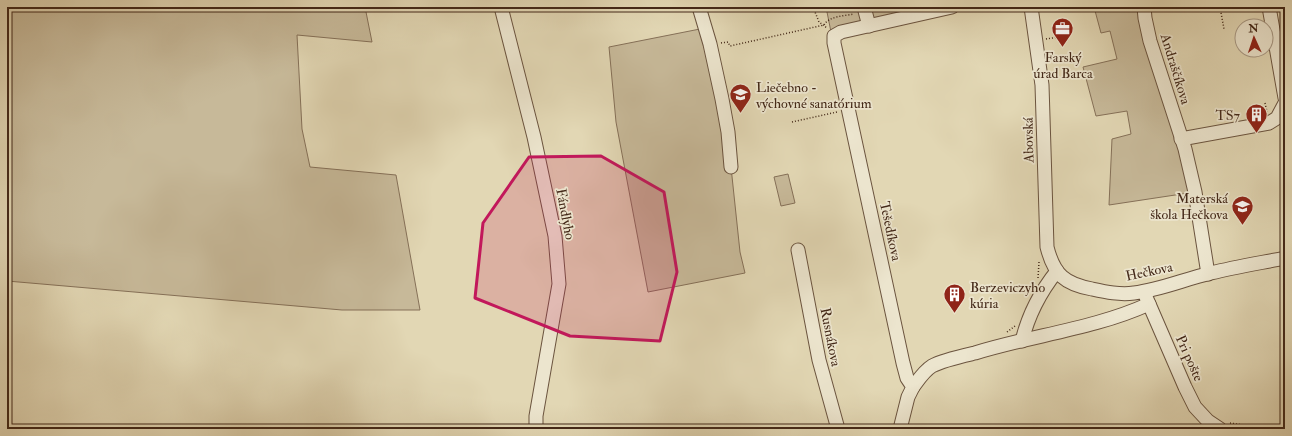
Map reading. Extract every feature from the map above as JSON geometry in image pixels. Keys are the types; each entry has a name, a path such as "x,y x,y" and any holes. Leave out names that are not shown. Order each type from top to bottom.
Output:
{"street":[{"name":"Fándlyho","path":"501,7 534,137 555,236 557,258 559,284 536,416 536,429"},
{"path":"699,7 710,46 728,132 730,167"},
{"path":"864,7 869,26 952,7"},
{"name":"Abovská","path":"1031,7 1042,85 1046,238 1050,256 1057,271"},
{"name":"Andraščíkova","path":"1144,7 1150,41 1182,139 1195,192 1208,274"},
{"path":"1269,7 1285,98"},
{"name":"Tešedíkova","path":"869,26 841,32 834,36 834,43 903,363 907,378 913,387"},
{"path":"1182,139 1269,123 1277,118 1285,103"},
{"name":"Rusnákova","path":"798,250 819,360 838,429"},
{"name":"Hečkova","path":"1057,271 1068,282 1083,287 1126,294 1144,291 1208,274 1285,258"},
{"path":"1022,341 1025,330 1040,296 1048,281 1057,271"},
{"name":"Pri pošte","path":"1144,291 1195,407 1208,422 1223,425"},
{"path":"900,429 908,397 913,387 922,375 932,366 989,348 1049,335 1127,314 1149,304"}],"path":[{"path":"813,7 819,22"},
{"path":"1220,7 1224,29"},
{"path":"710,46 728,42 730,46 824,25"},
{"path":"1043,39 1065,36 1064,31"},
{"path":"792,122 848,109"},
{"path":"1037,284 1038,258"},
{"path":"1007,332 1016,324"},
{"path":"1223,425 1232,424 1271,429"}],"highlighted area":[{"path":"601,156 664,192 677,272 660,341 570,336 475,298 483,223 529,157"}],"shaded area":[{"path":"7,7 365,7 372,42 297,35 302,129 310,167 396,175 420,310 342,310 7,281"},
{"path":"826,7 952,7 831,32"},
{"path":"1094,7 1144,7 1195,192 1109,205 1112,139 1131,134 1127,111 1096,116 1083,67 1117,59 1110,31 1101,33"},
{"path":"705,28 731,167 740,252 745,273 648,292 616,122 609,47"},
{"path":"788,174 795,203 781,206 774,177"}],"place":[{"name":"Farský úrad Barca","path":"1063,48"},
{"name":"Liečebno - výchovné sanatórium","path":"741,114"},
{"name":"TS7","path":"1256,134"},
{"name":"Materská škola Hečkova","path":"1243,226"},
{"name":"Berzeviczyho kúria","path":"954,314"}]}
